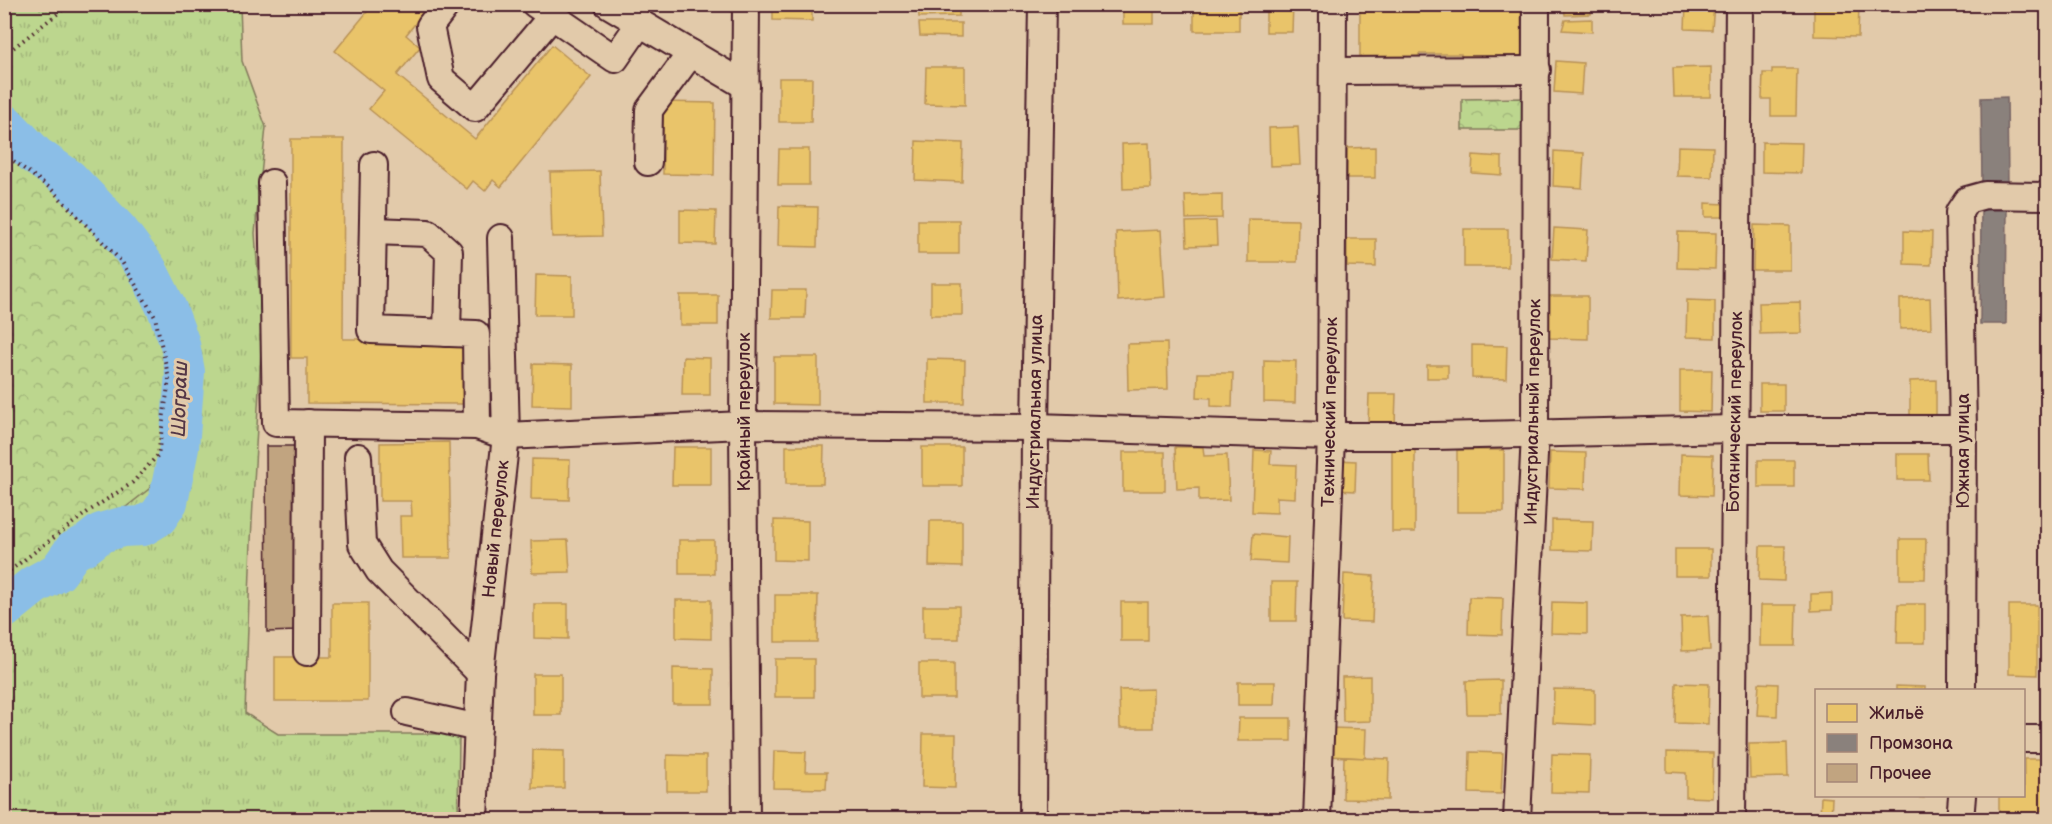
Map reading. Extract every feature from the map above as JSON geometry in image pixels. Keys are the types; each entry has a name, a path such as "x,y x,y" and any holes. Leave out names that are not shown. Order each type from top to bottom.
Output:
{"street":[{"path":"447,4 430,26 441,79 475,108 544,10 615,59 640,23"},
{"path":"608,4 746,86"},
{"name":"Крайный переулок","path":"746,4 743,425 746,819"},
{"name":"Индустриальная улица","path":"1033,819 1035,426 1042,4"},
{"name":"Технический переулок","path":"1317,819 1331,436 1333,4"},
{"name":"Индустриальный переулок","path":"1517,819 1535,433 1536,4"},
{"name":"Ботанический переулок","path":"1732,819 1739,4"},
{"path":"648,162 649,110 691,53"},
{"path":"1333,71 1537,70"},
{"path":"374,165 371,330 476,334 477,426"},
{"path":"272,183 276,423 477,426 506,436 743,425 1035,426 1331,436 1435,436 1735,429 1963,429"},
{"name":"Южная улица","path":"1962,689 1963,429 1959,212 1968,200 1985,195 2048,196"},
{"path":"373,231 428,233 449,252 447,333"},
{"name":"Новый переулок","path":"474,819 480,673 506,436 501,238"},
{"path":"307,652 308,423"},
{"path":"358,457 362,544 379,571 480,673"},
{"path":"407,712 478,728"},
{"path":"2025,739 2048,739"},
{"path":"1960,819 1962,797"}],"path":[{"path":"4,55 70,4"},
{"path":"4,154 50,188 122,262 154,317 169,379 158,455 132,483 89,511 4,575"}],"green space":[{"path":"5,5 240,5 242,61 266,127 255,233 262,331 245,713 278,734 459,734 458,819 5,819 5,593 24,576 48,561 63,545 91,523 126,507 165,325 142,274 113,236 62,186 35,170 5,138"},
{"path":"1525,98 1525,130 1462,130 1462,99"},
{"path":"5,138 35,170 62,186 113,236 142,274 165,325 176,369 175,408 169,455 149,489 126,507 91,523 63,545 48,561 24,576 5,593"}],"building: Жильё":[{"path":"371,4 431,4 406,35 420,47 397,75 475,139 552,45 591,77 501,187 493,180 485,191 473,181 467,189 369,109 384,91 335,51 372,6"},
{"path":"773,4 812,4 812,21 773,20"},
{"path":"918,4 959,4 959,16 919,17"},
{"path":"1123,4 1154,4 1154,24 1123,24"},
{"path":"1194,4 1239,4 1239,31 1194,31"},
{"path":"1266,4 1293,4 1292,32 1266,32"},
{"path":"1360,4 1521,4 1522,60 1461,60 1461,54 1419,54 1419,60 1360,60"},
{"path":"1564,4 1591,4 1591,14 1565,15"},
{"path":"1686,4 1714,4 1712,30 1685,29"},
{"path":"1814,4 1859,4 1858,37 1814,36"},
{"path":"1592,19 1592,32 1562,30 1565,20"},
{"path":"919,23 961,23 961,37 920,36"},
{"path":"1556,61 1583,63 1581,94 1554,92"},
{"path":"926,67 965,67 965,105 925,104"},
{"path":"1711,67 1711,97 1674,97 1673,68"},
{"path":"1772,69 1797,69 1796,116 1771,116 1771,99 1762,99 1763,73 1772,73"},
{"path":"779,78 812,78 811,122 779,122"},
{"path":"663,102 715,103 714,175 663,174"},
{"path":"1298,127 1300,165 1270,166 1269,128"},
{"path":"291,139 344,139 343,339 463,339 463,404 307,403 307,358 291,358"},
{"path":"916,141 963,143 962,182 915,180"},
{"path":"1762,142 1802,143 1801,173 1762,172"},
{"path":"1149,143 1151,188 1123,189 1122,144"},
{"path":"1678,146 1713,147 1712,177 1677,176"},
{"path":"1375,147 1375,178 1347,178 1347,148"},
{"path":"779,149 809,149 809,185 778,185"},
{"path":"1554,151 1584,153 1582,188 1553,186"},
{"path":"1473,155 1502,157 1502,175 1472,173"},
{"path":"600,171 602,236 552,237 550,172"},
{"path":"1222,194 1222,218 1186,219 1185,195"},
{"path":"1705,203 1726,204 1726,217 1705,217"},
{"path":"779,206 818,207 817,247 778,246"},
{"path":"680,210 716,211 715,244 680,243"},
{"path":"1248,219 1298,220 1297,262 1248,262"},
{"path":"918,220 959,220 959,254 918,254"},
{"path":"1216,221 1217,245 1187,246 1186,222"},
{"path":"1754,225 1790,226 1790,270 1753,270"},
{"path":"1554,228 1588,230 1586,261 1552,259"},
{"path":"1464,229 1508,229 1508,267 1464,267"},
{"path":"1161,230 1165,297 1118,301 1116,232"},
{"path":"1904,231 1932,232 1931,265 1904,264"},
{"path":"1678,232 1716,233 1715,269 1677,268"},
{"path":"1347,239 1376,239 1376,267 1347,266"},
{"path":"536,275 572,276 572,315 535,315"},
{"path":"931,283 962,283 962,315 931,315"},
{"path":"772,290 806,290 805,318 771,318"},
{"path":"680,295 718,295 718,325 680,325"},
{"path":"1549,296 1588,296 1588,339 1549,338"},
{"path":"1930,298 1931,328 1900,329 1900,299"},
{"path":"1687,300 1715,301 1715,338 1686,337"},
{"path":"1800,302 1801,333 1760,334 1759,303"},
{"path":"1167,343 1168,389 1128,390 1127,344"},
{"path":"1472,345 1507,346 1506,379 1472,378"},
{"path":"683,357 710,358 710,395 682,395"},
{"path":"774,357 818,357 818,405 774,404"},
{"path":"927,359 965,360 964,403 927,403"},
{"path":"1264,360 1296,361 1295,403 1264,402"},
{"path":"533,364 572,365 572,406 532,405"},
{"path":"1427,365 1448,365 1448,378 1427,378"},
{"path":"1680,370 1712,370 1711,412 1680,411"},
{"path":"1198,373 1233,373 1232,407 1211,406 1211,398 1197,397"},
{"path":"1936,380 1936,419 1910,420 1910,381"},
{"path":"1760,384 1784,384 1784,411 1760,411"},
{"path":"1369,394 1396,394 1395,425 1368,424"},
{"path":"449,442 451,558 401,558 400,516 412,516 411,501 380,501 380,443"},
{"path":"786,446 824,446 823,484 786,484"},
{"path":"673,447 711,447 711,485 672,485"},
{"path":"922,447 962,447 962,486 922,486"},
{"path":"1175,447 1203,447 1204,456 1227,455 1229,500 1199,501 1199,488 1177,489"},
{"path":"1392,449 1415,449 1415,532 1392,532"},
{"path":"1254,450 1271,451 1270,464 1296,465 1295,498 1277,497 1277,513 1252,512"},
{"path":"1457,450 1504,450 1504,512 1457,512"},
{"path":"1123,452 1165,452 1165,491 1123,491"},
{"path":"1550,452 1586,453 1585,489 1549,488"},
{"path":"1681,454 1713,455 1712,496 1680,495"},
{"path":"1897,454 1928,454 1929,480 1897,480"},
{"path":"532,459 570,460 569,500 531,499"},
{"path":"1337,460 1356,461 1355,491 1336,490"},
{"path":"1758,460 1794,460 1794,487 1758,487"},
{"path":"774,520 808,521 808,561 774,560"},
{"path":"1552,520 1593,521 1592,551 1552,550"},
{"path":"930,521 962,521 962,567 929,566"},
{"path":"1253,534 1288,537 1287,563 1251,561"},
{"path":"1900,539 1926,539 1925,579 1900,579"},
{"path":"568,540 570,572 532,573 531,541"},
{"path":"679,540 714,540 714,574 679,574"},
{"path":"1760,546 1785,546 1784,581 1759,580"},
{"path":"1675,549 1711,549 1711,576 1675,576"},
{"path":"1344,574 1374,576 1372,622 1342,621"},
{"path":"1271,582 1297,582 1296,621 1271,621"},
{"path":"1832,593 1832,610 1811,611 1811,594"},
{"path":"775,595 818,595 817,642 775,642"},
{"path":"1469,597 1503,598 1502,635 1468,634"},
{"path":"676,600 711,600 711,639 676,638"},
{"path":"1121,602 1148,602 1148,641 1121,641"},
{"path":"1552,602 1587,603 1587,634 1551,633"},
{"path":"332,603 368,603 368,701 275,701 275,657 332,657"},
{"path":"534,604 568,604 568,639 534,638"},
{"path":"1898,604 1925,604 1925,643 1897,643"},
{"path":"1761,605 1796,605 1795,646 1760,646"},
{"path":"2009,605 2037,605 2037,675 2009,674"},
{"path":"923,606 959,606 959,639 923,639"},
{"path":"1708,616 1710,650 1682,651 1681,617"},
{"path":"775,659 814,659 814,697 775,697"},
{"path":"919,663 954,663 954,698 919,698"},
{"path":"673,668 713,669 713,704 673,704"},
{"path":"533,674 561,674 561,715 533,715"},
{"path":"1370,676 1370,721 1343,722 1342,677"},
{"path":"1501,680 1501,714 1467,714 1466,681"},
{"path":"1238,682 1275,682 1274,705 1238,705"},
{"path":"1676,683 1709,684 1708,724 1675,723"},
{"path":"1759,683 1778,684 1777,716 1757,715"},
{"path":"1896,686 1925,687 1925,689 1896,689"},
{"path":"1153,689 1153,728 1120,728 1119,690"},
{"path":"1554,689 1595,690 1595,725 1553,723"},
{"path":"1239,718 1291,718 1291,741 1238,741"},
{"path":"1330,728 1366,729 1365,758 1329,756"},
{"path":"923,734 956,734 955,788 922,787"},
{"path":"1787,743 1788,777 1750,778 1749,744"},
{"path":"533,750 564,751 564,788 532,788"},
{"path":"774,751 806,752 805,772 827,772 826,789 773,788"},
{"path":"1470,752 1503,753 1501,794 1469,793"},
{"path":"1667,752 1713,753 1712,798 1686,797 1686,773 1667,772"},
{"path":"1552,754 1590,755 1589,793 1551,792"},
{"path":"667,755 706,756 706,791 667,791"},
{"path":"1344,757 1389,759 1388,800 1343,799"},
{"path":"2025,759 2048,759 2048,820 2013,820 2013,814 1999,814 1999,797 2025,797"},
{"path":"1821,797 1832,798 1831,819 1820,818"},
{"path":"1120,817 1178,818 1178,820 1120,820"},
{"path":"917,818 954,818 954,820 917,820"}],"building: Промзона":[{"path":"2007,97 2008,184 1982,184 1981,98"},
{"path":"1981,210 2007,210 2006,324 1980,324"}],"building: Прочее":[{"path":"266,446 297,446 296,631 267,632"}],"waterway":[{"name":"Шограш","path":"4,123 36,156 69,179 118,230 147,269 167,309 180,344 185,372 179,448 168,502 158,517 143,526 122,527 101,533 73,551 58,572 34,585 4,609"}]}
